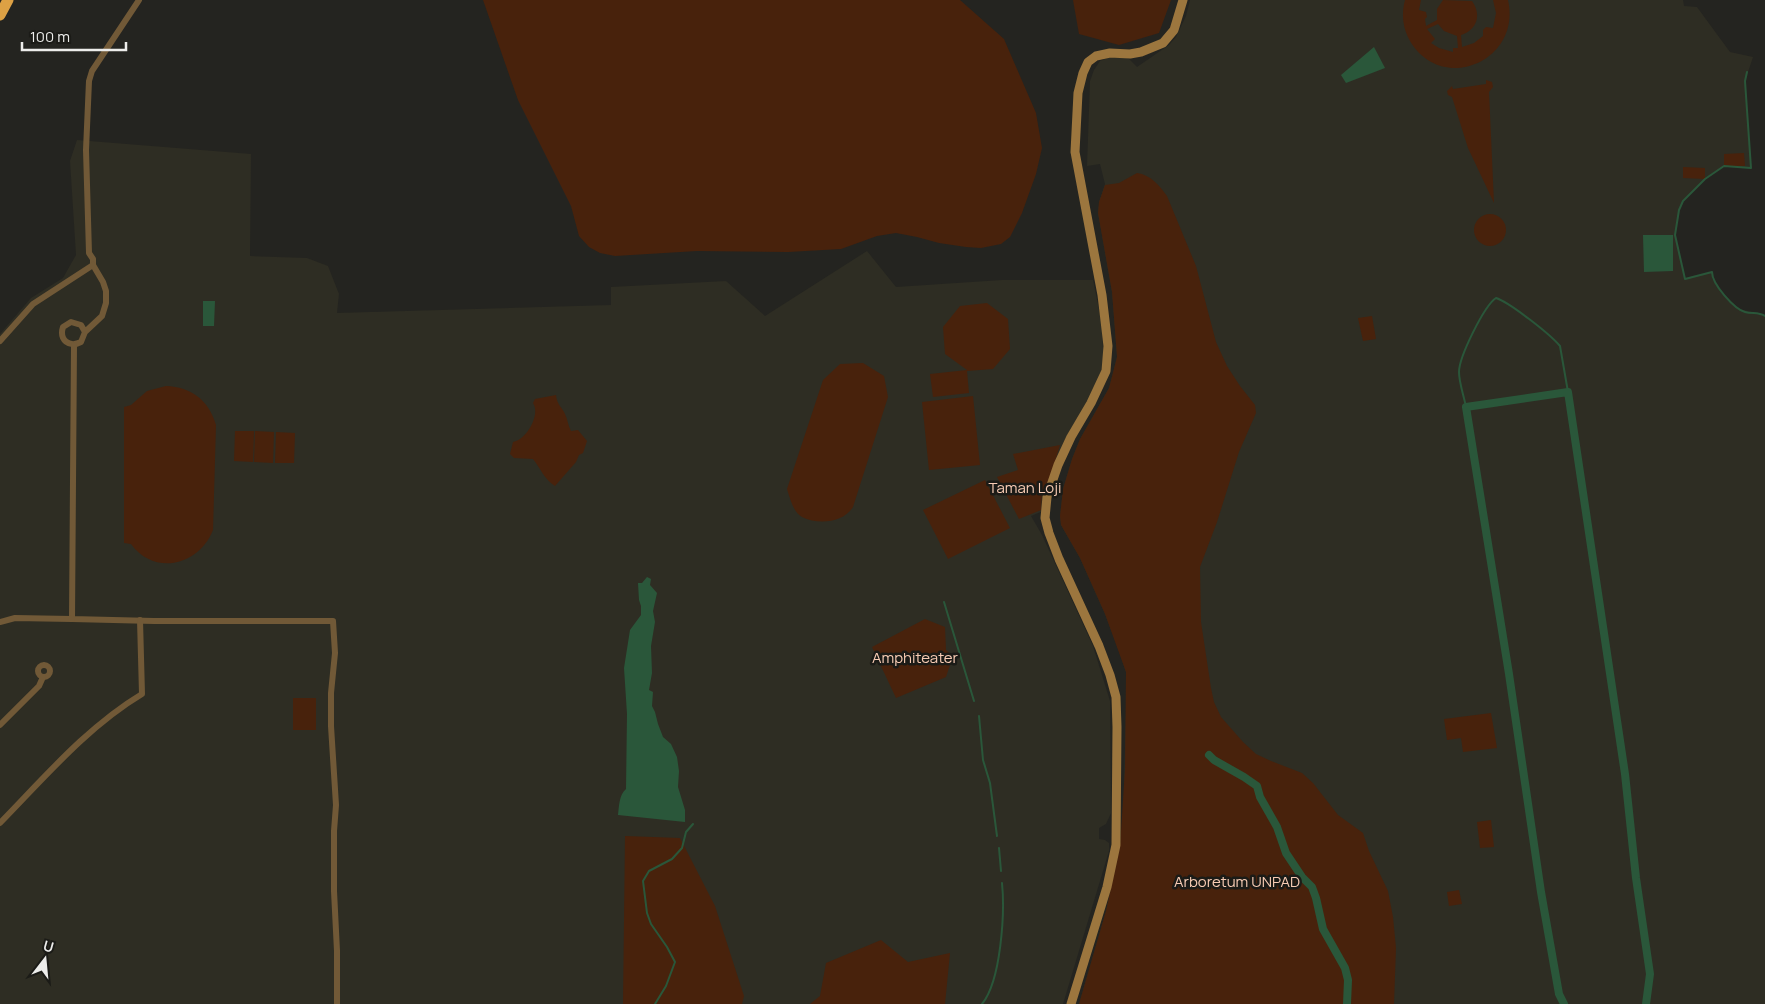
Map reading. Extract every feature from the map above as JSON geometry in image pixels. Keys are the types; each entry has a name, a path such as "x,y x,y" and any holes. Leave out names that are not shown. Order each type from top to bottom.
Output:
{"highway":[{"path":"0,15 8,0"}],"main road":[{"path":"1071,1004 1107,887 1116,845 1117,727 1116,698 1110,675 1099,646 1048,533 1045,518 1047,497 1058,465 1106,371 1108,346 1102,295 1075,152 1078,93 1082,73 1088,62 1096,56 1110,53 1130,54 1142,52 1164,42 1174,30 1183,0"}],"street":[{"path":"85,332 81,325 75,322 68,323 63,327 63,340 68,344 74,345 83,340 85,332 102,316 106,304 106,291 93,265 93,259 89,252 86,150 89,81 92,71 139,0"},
{"path":"0,341 34,304 93,265"},
{"path":"72,619 74,345"},
{"path":"0,622 15,618 333,620 335,653 331,694 331,726 336,805 334,874 337,1004"},
{"path":"0,823 79,743 121,706 142,694 140,620"},
{"path":"0,725 39,686 43,677"}],"shaded area":[{"path":"1190,0 1683,0 1684,6 1697,7 1730,52 1753,57 1745,81 1751,168 1724,166 1705,179 1683,201 1679,210 1675,235 1685,279 1712,272 1712,278 1718,288 1739,309 1765,316 1765,1004 1079,1004 1106,911 1120,847 1123,818 1126,711 1126,672 1105,614 1080,558 1061,525 1060,516 1063,489 1072,459 1080,439 1109,388 1117,357 1112,292 1098,213 1099,202 1105,184 1100,164 1087,166 1090,81 1100,61 1120,56 1129,59 1137,67 1169,45 1176,37 1186,16"},
{"path":"1374,47 1385,68 1346,83 1341,75"},
{"path":"77,140 251,154 250,256 307,258 328,266 339,294 337,313 611,305 611,287 726,281 765,316 867,251 896,287 1002,280 1093,280 1102,324 1104,373 1084,411 1071,428 1062,447 1043,511 1031,516 1042,535 1093,646 1110,701 1111,813 1106,824 1099,828 1099,839 1109,843 1109,851 1063,1004 0,1004 0,334 31,298 63,278 76,255 70,161"},
{"path":"1643,235 1673,235 1673,271 1644,272"},
{"path":"203,301 215,301 214,326 203,326"},
{"path":"647,577 651,579 650,585 657,593 653,611 655,622 651,646 652,673 649,690 653,692 652,706 663,737 671,744 677,757 679,771 678,787 685,810 685,822 618,815 621,797 626,789 627,714 624,668 630,630 641,615 638,583 642,583"}],"green space":[{"path":"483,0 960,0 1004,39 1036,113 1042,148 1036,174 1022,213 1010,237 1001,244 981,248 939,243 896,233 877,236 841,249 788,252 697,251 615,256 600,253 589,247 579,236 571,206 518,100"},
{"path":"1073,0 1171,0 1159,33 1119,45 1079,34"},
{"path":"1405,0 1421,0 1419,10 1426,12 1426,26 1437,20 1437,9 1443,0 1472,1 1477,17 1471,30 1461,35 1462,47 1474,43 1483,36 1483,30 1486,27 1493,28 1496,13 1493,0 1508,0 1509,21 1503,40 1492,54 1476,64 1459,68 1441,66 1424,57 1410,41 1403,21","holes":["1438,24 1444,31 1457,36 1458,48 1453,48 1453,52 1439,48 1431,43 1435,39 1427,29"]},
{"path":"1486,80 1492,82 1493,87 1489,92 1494,203 1468,148 1452,97 1448,95 1447,91 1452,86 1453,89 1486,84"},
{"path":"1744,153 1745,166 1724,166 1724,154"},
{"path":"1683,167 1705,168 1705,179 1683,178"},
{"name":"Arboretum UNPAD","path":"1137,173 1151,178 1167,196 1196,266 1216,342 1227,366 1255,405 1256,413 1239,452 1217,522 1200,567 1201,622 1214,702 1221,717 1256,754 1302,773 1313,783 1338,815 1363,833 1369,851 1388,891 1393,917 1396,948 1394,1004 1079,1004 1106,911 1120,847 1125,769 1126,672 1105,614 1080,558 1061,525 1060,516 1063,489 1072,459 1080,439 1109,388 1117,357 1112,292 1098,213 1099,202 1105,185 1119,183"},
{"path":"1490,214 1496,215 1501,219 1505,224 1505,236 1501,241 1496,245 1490,246 1484,245 1479,241 1475,236 1474,230 1475,224 1479,219 1484,215"},
{"path":"987,303 1008,319 1010,349 993,369 967,371 969,393 933,397 930,374 967,370 945,354 943,327 960,306"},
{"path":"1372,316 1376,339 1363,341 1358,318"},
{"path":"863,363 884,376 888,397 853,507 849,512 837,519 823,522 808,520 796,512 787,489 823,380 840,364"},
{"path":"166,386 183,389 198,397 209,408 216,425 213,530 198,552 187,559 163,563 152,560 141,554 131,544 124,543 124,407 131,405 147,391"},
{"path":"556,395 571,431 578,430 587,441 583,453 579,455 576,462 555,486 545,477 533,459 514,458 510,454 513,442 523,437 534,420 535,408 533,403 535,399"},
{"path":"973,396 980,465 929,470 922,402"},
{"path":"235,431 254,431 253,462 234,461"},
{"path":"255,431 274,432 273,463 254,462"},
{"path":"276,432 295,433 294,463 275,463"},
{"name":"Taman Loji","path":"1060,445 1051,475 1042,494 1041,510 1019,519 997,477 1018,470 1013,454"},
{"path":"985,480 1010,528 948,559 923,510"},
{"name":"Amphiteater","path":"925,619 945,627 946,650 953,656 946,677 896,698 872,647"},
{"path":"293,698 316,698 316,730 293,730"},
{"path":"1491,713 1497,748 1463,752 1461,738 1447,740 1444,719"},
{"path":"1491,820 1494,847 1480,848 1477,822"},
{"path":"625,836 680,838 715,906 744,996 742,1004 623,1004"},
{"path":"1459,890 1462,904 1449,906 1447,892"},
{"path":"881,940 908,962 950,953 945,1004 810,1004 820,996 826,963"}],"waterway":[{"path":"1747,72 1745,81 1751,168 1724,166 1705,179 1683,201 1679,210 1675,235 1685,279 1712,272 1716,283 1724,295 1735,306 1745,312 1765,316"},
{"path":"1466,407 1460,381 1460,365 1479,321 1496,298 1529,319 1560,346 1568,392"},
{"path":"1564,1004 1559,994 1541,892 1509,674 1466,407 1568,392 1625,774 1636,878 1650,974 1646,1004"},
{"path":"944,602 974,701"},
{"path":"979,716 983,760 990,783 997,836"},
{"path":"1209,755 1257,786 1260,797 1277,827 1286,853 1302,877 1312,887 1323,929 1345,968 1348,980 1347,1004"},
{"path":"655,1004 666,986 675,962 651,924 647,913 643,881 649,871 672,859 682,848 686,832 693,824"},
{"path":"999,848 1001,871"},
{"path":"982,1004 994,980 1000,946 1003,911 1002,883"}]}
